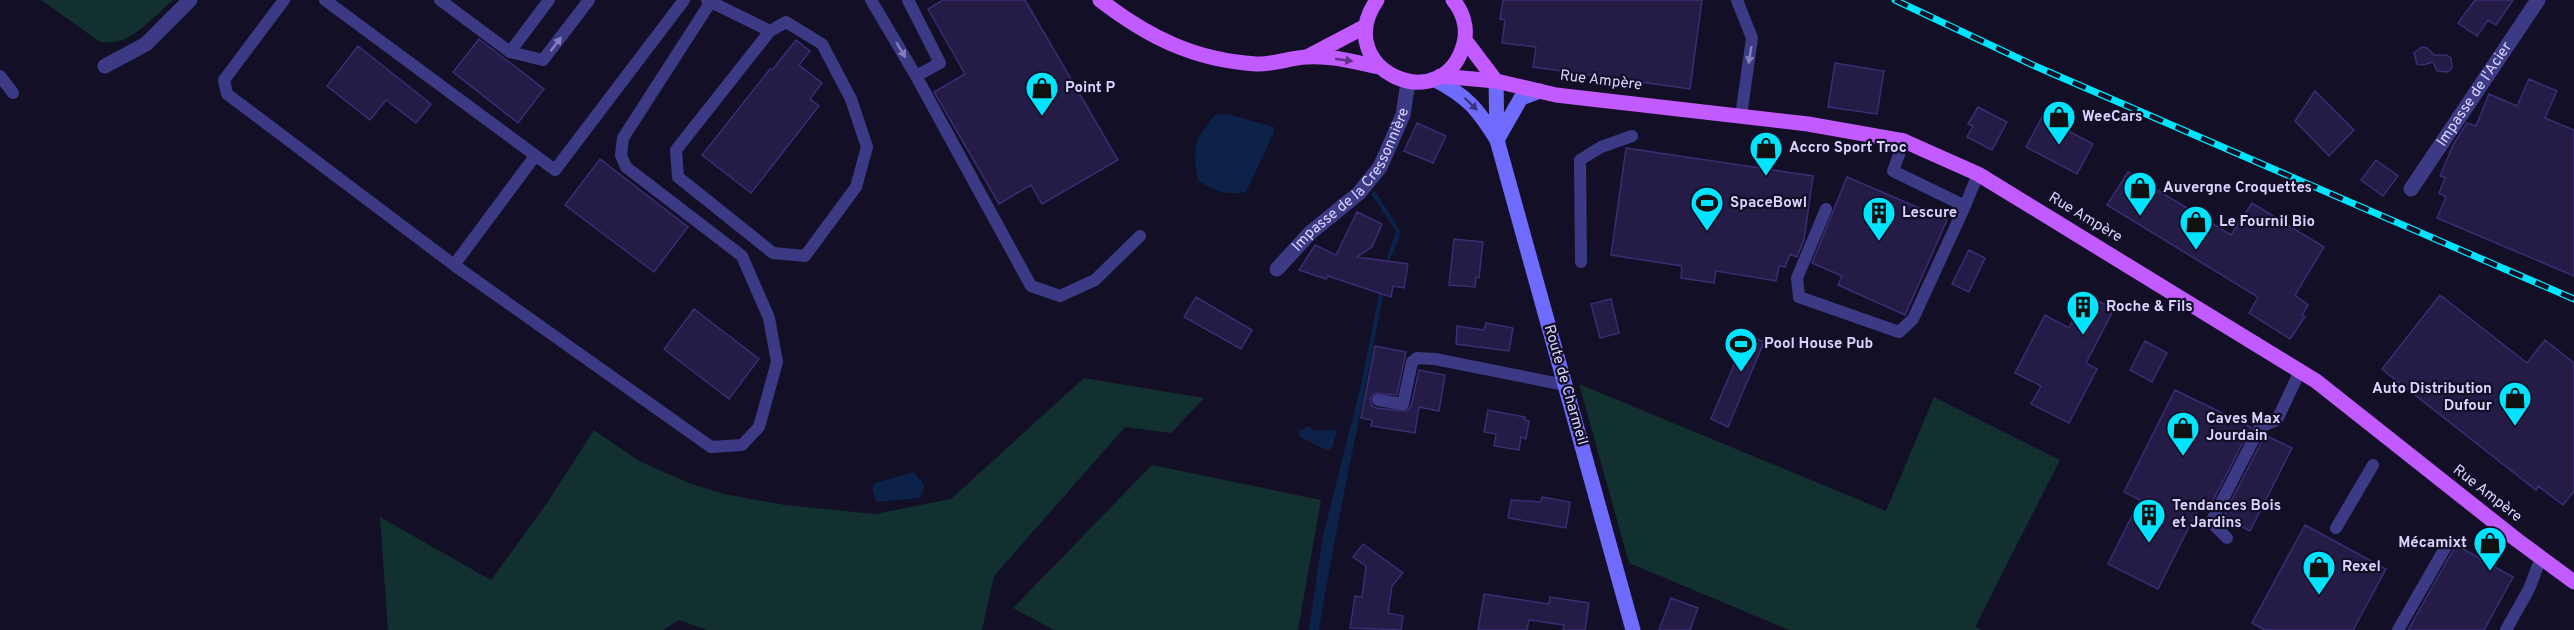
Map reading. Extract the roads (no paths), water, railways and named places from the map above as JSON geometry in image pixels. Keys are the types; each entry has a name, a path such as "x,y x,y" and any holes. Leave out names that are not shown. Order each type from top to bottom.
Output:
{"main road":[{"path":"1100,0 1132,25 1174,46 1215,59 1258,64 1307,57 1343,59 1379,67"},
{"path":"1377,0 1370,10 1365,26 1366,41 1371,55 1379,67 1392,77 1408,82"},
{"path":"1437,78 1452,67 1461,55 1465,40 1463,16 1456,2"},
{"path":"1307,57 1365,26"},
{"path":"1465,40 1496,81"},
{"name":"Rue Ampère","path":"1408,82 1437,78 1496,81 1540,91 1808,124 1904,141 1978,174 2316,381 2574,582"},
{"name":"Route de Charmeil","path":"1437,78 1460,93 1472,105 1497,140"},
{"name":"Route de Charmeil","path":"1496,81 1497,140 1633,630"},
{"path":"1497,140 1521,98 1540,91"}],"street":[{"path":"105,66 146,44 190,0"},
{"name":"Impasse de l'Acier","path":"2411,189 2538,0"},
{"name":"Impasse de la Cressonnière","path":"1277,268 1310,233 1359,193 1380,167 1403,115 1408,82"}],"lane":[{"path":"284,0 224,80 227,94 454,265 711,447 742,445 759,427 777,362 769,318 742,255 626,167 621,155 623,138 709,1 770,31"},
{"path":"325,0 555,170 684,0"},
{"path":"440,0 510,52 543,60 588,0"},
{"path":"510,52 549,0"},
{"path":"871,0 916,76 1031,286 1060,297 1095,280 1140,236"},
{"path":"908,0 940,63 916,76"},
{"path":"1737,0 1752,38 1740,116"},
{"path":"786,21 822,44 851,99 867,147 856,187 804,256 773,253 678,177 676,150 770,31 786,21"},
{"path":"0,76 13,93"},
{"path":"1581,262 1580,160 1600,147 1632,136"},
{"path":"1904,141 1893,171 1965,206"},
{"path":"454,265 535,156"},
{"path":"1826,209 1797,278 1799,297 1899,332 1913,319 1978,174"},
{"path":"1378,400 1403,404 1412,362 1417,358 1436,359 1565,385"},
{"path":"2227,538 2211,522 2260,427 2277,420 2300,371"},
{"path":"2336,528 2373,465"},
{"path":"2398,630 2448,543"},
{"path":"2506,630 2529,589 2541,558"}],"water":[{"path":"1227,114 1274,127 1273,134 1246,192 1220,192 1198,180 1195,152 1199,138 1215,115"},
{"path":"1375,191 1400,230 1399,239 1389,261 1319,630 1309,630 1322,540 1361,385 1385,264 1396,231 1371,194"},
{"path":"1308,426 1315,431 1337,430 1333,446 1328,451 1300,437 1298,432"},
{"path":"914,472 925,486 919,498 876,502 872,488 875,483"}],"railway":[{"path":"1895,0 2035,66 2574,299"}],"place":[{"name":"Point P","path":"1042,117"},
{"name":"WeeCars","path":"2059,146"},
{"name":"Accro Sport Troc","path":"1766,177"},
{"name":"Auvergne Croquettes","path":"2140,217"},
{"name":"SpaceBowl","path":"1707,232"},
{"name":"Lescure","path":"1879,242"},
{"name":"Le Fournil Bio","path":"2196,251"},
{"name":"Roche & Fils","path":"2083,336"},
{"name":"Pool House Pub","path":"1741,373"},
{"name":"Auto Distribution Dufour","path":"2515,427"},
{"name":"Caves Max Jourdain","path":"2183,457"},
{"name":"Tendances Bois et Jardins","path":"2149,544"},
{"name":"Mécamixt","path":"2490,572"},
{"name":"Rexel","path":"2319,596"}]}
